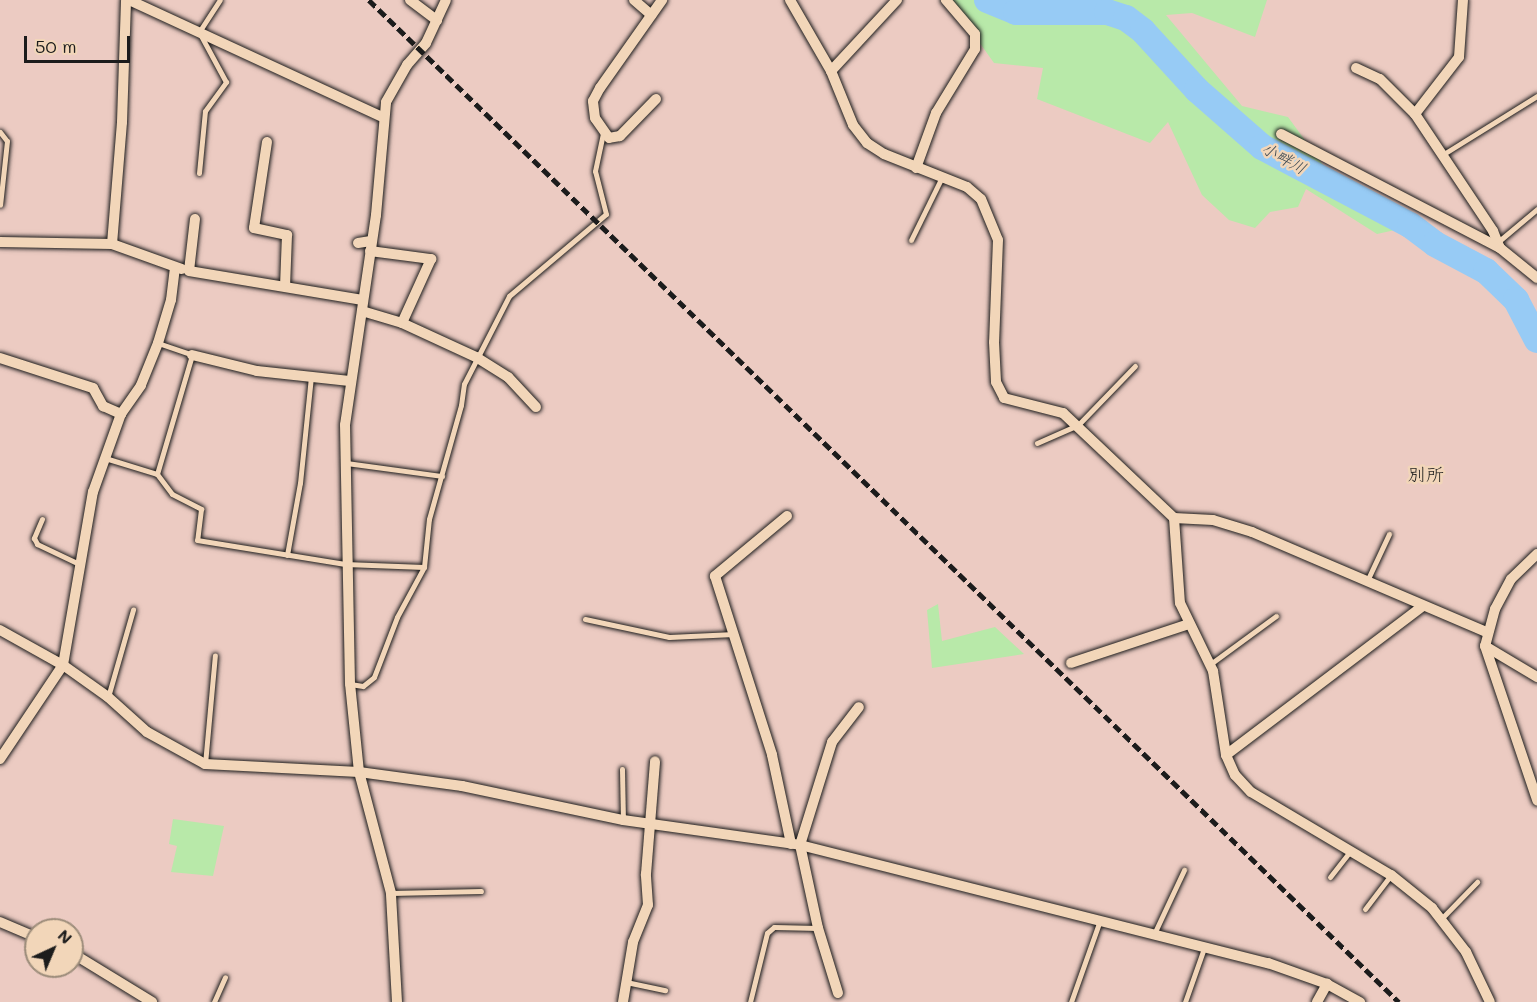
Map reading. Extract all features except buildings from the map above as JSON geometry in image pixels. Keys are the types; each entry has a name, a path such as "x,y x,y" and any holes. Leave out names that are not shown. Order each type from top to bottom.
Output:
{"street":[{"path":"410,0 437,21"},
{"path":"397,1002 391,893 359,772 350,684 345,564 349,381 370,246 382,117 394,86 426,43 446,0"},
{"path":"634,0 651,15"},
{"path":"656,99 620,136 609,138 603,132 593,102 662,0"},
{"path":"790,0 831,71 853,125 867,143 916,168 967,187 981,199 998,240 994,342 996,382 1004,398 1063,412 1174,518 1213,520 1252,532 1422,607 1487,632"},
{"path":"831,71 897,0"},
{"path":"916,168 936,113 975,49 975,34 946,0"},
{"path":"1415,114 1459,57 1463,0"},
{"path":"112,244 133,1 382,117"},
{"path":"1356,68 1380,79 1415,114 1499,244"},
{"path":"1281,134 1499,244 1537,278"},
{"path":"267,142 254,228 286,235 285,286"},
{"path":"189,271 195,219"},
{"path":"0,242 112,244 175,268 238,282 285,286 362,305 476,357 508,377 536,407"},
{"path":"358,243 431,259 402,323"},
{"path":"0,759 63,665 93,492 121,414 141,385 158,343 171,300 175,268"},
{"path":"192,355 257,371 349,381"},
{"path":"0,358 93,388 103,406 121,414"},
{"path":"787,516 715,576 737,634 838,993"},
{"path":"1174,518 1178,590 1189,624 1217,684 1226,755 1235,775 1251,792 1352,849 1391,875 1442,919 1466,952 1490,1002"},
{"path":"1535,558 1511,579 1487,632 1485,646 1536,796"},
{"path":"1226,755 1422,607"},
{"path":"1071,663 1189,624"},
{"path":"0,630 63,665 108,697 147,732 205,764 359,772 462,786 622,820 796,844 1154,937 1268,963 1327,984 1360,1002"},
{"path":"1485,646 1537,677"},
{"path":"796,844 832,742 859,707"},
{"path":"623,1002 633,942 648,905 646,874 652,824 655,761"},
{"path":"0,922 24,932"},
{"path":"84,960 152,1002"},
{"path":"1317,1002 1327,984"}],"lane":[{"path":"199,173 205,111 226,82 198,32 220,0"},
{"path":"1442,155 1537,96"},
{"path":"0,132 7,141 0,205"},
{"path":"350,684 363,686 374,677 397,617 424,567 429,519 464,384 509,296 606,214 596,171 603,132"},
{"path":"911,240 942,177"},
{"path":"1499,244 1537,208"},
{"path":"157,474 192,355 158,343"},
{"path":"1037,443 1078,425 1135,366"},
{"path":"287,555 300,483 311,377"},
{"path":"105,458 157,474 172,494 201,509 197,540 345,564 424,567"},
{"path":"346,463 442,476"},
{"path":"42,519 34,538 37,544 81,565"},
{"path":"1367,582 1389,534"},
{"path":"108,697 133,610"},
{"path":"1209,664 1276,616"},
{"path":"585,619 669,637 737,634"},
{"path":"205,764 214,655"},
{"path":"622,769 622,820"},
{"path":"1330,877 1352,849"},
{"path":"1154,937 1184,870"},
{"path":"1365,909 1391,875"},
{"path":"1442,919 1477,882"},
{"path":"391,893 481,891"},
{"path":"1071,1002 1099,923"},
{"path":"750,1002 766,933 774,927 818,928"},
{"path":"1185,1002 1204,948"},
{"path":"214,1002 225,977"},
{"path":"625,982 665,990"}],"green space":[{"path":"949,0 1267,0 1255,37 1192,13 1166,15 1242,106 1288,117 1326,169 1422,224 1377,234 1306,189 1298,207 1270,212 1255,228 1229,220 1202,195 1168,122 1150,143 1037,99 1043,68 994,63"},
{"path":"938,604 942,641 995,627 1024,654 932,668 927,610"},
{"path":"173,819 224,826 213,876 171,872 177,846 169,844"}],"waterway":[{"name":"小畔川","path":"987,0 1016,12 1107,12 1126,18 1143,31 1197,90 1262,147 1410,225 1435,244 1486,271 1516,300 1537,340"}],"railway":[{"path":"369,0 1399,1002"}],"district":[{"name":"別所","path":"1426,474"}]}
